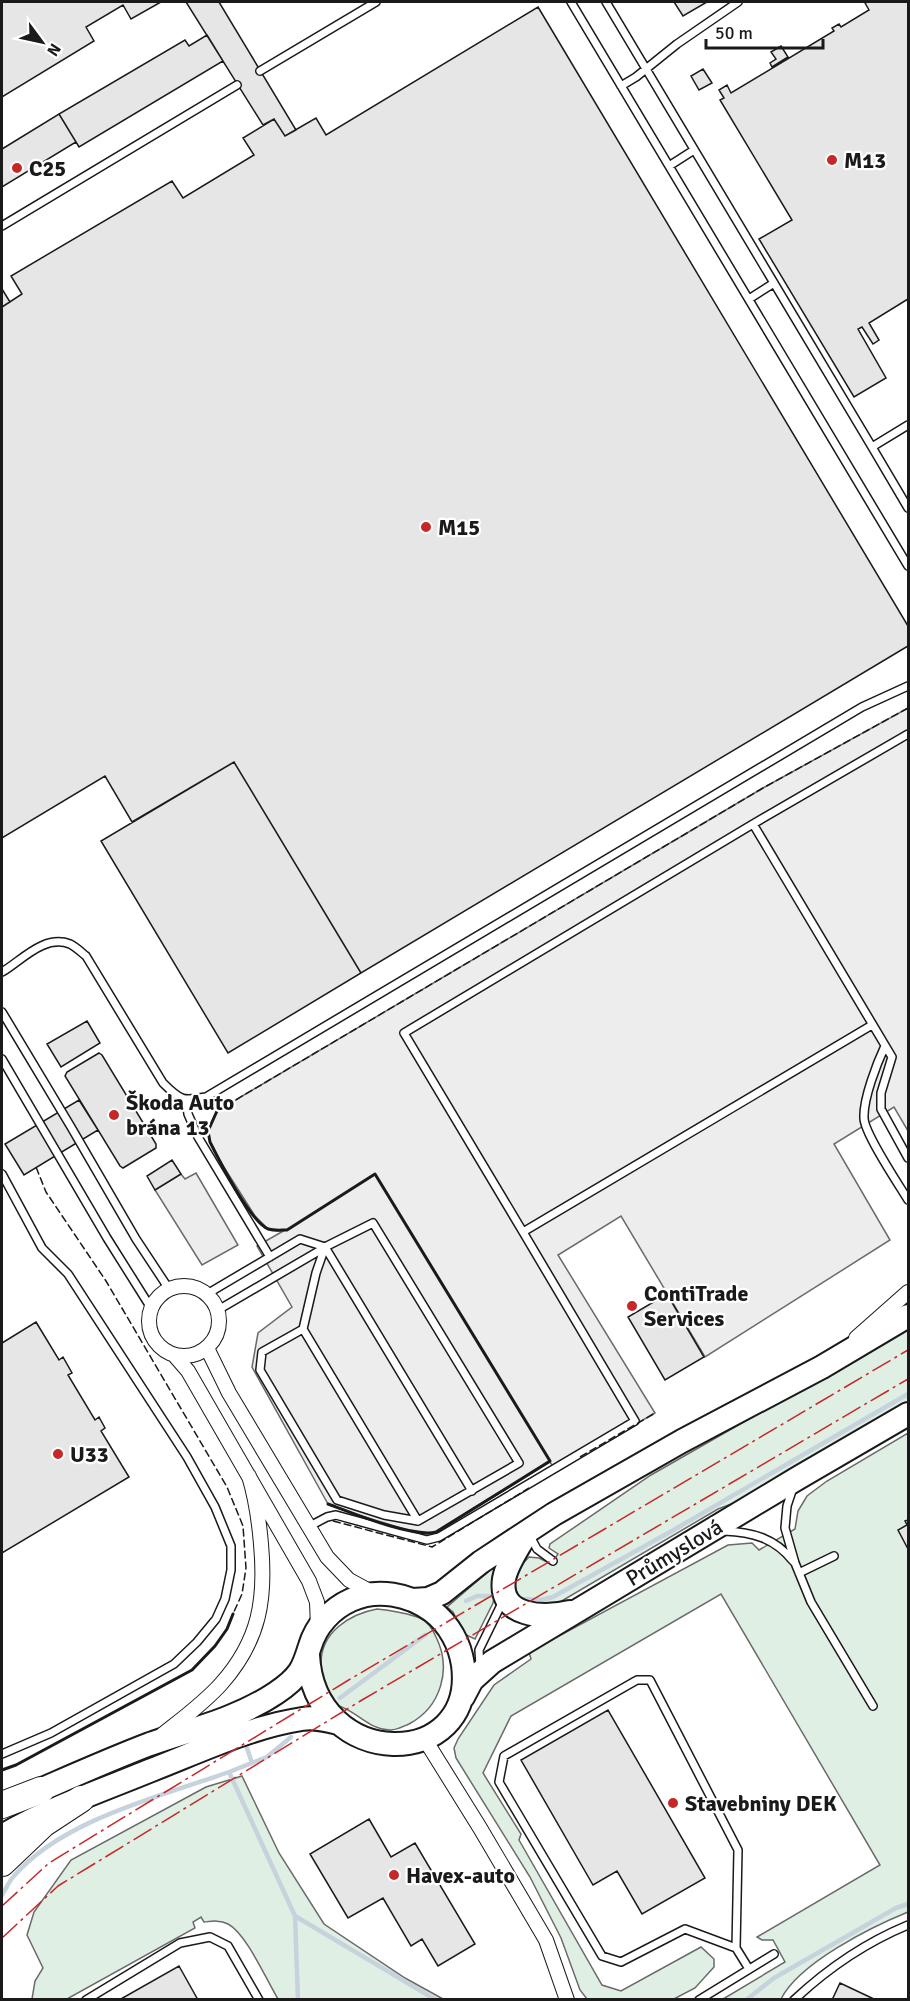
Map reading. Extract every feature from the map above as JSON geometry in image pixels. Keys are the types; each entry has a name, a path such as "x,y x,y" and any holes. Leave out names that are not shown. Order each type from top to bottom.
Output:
{"highway":[{"path":"2,1806 41,1790"},
{"path":"2,1863 25,1839 81,1799"}],"main road":[{"path":"413,1600 428,1599 442,1593 481,1562 527,1531 682,1441 822,1367 909,1316"},
{"name":"Průmyslová","path":"457,1709 472,1680 480,1670 583,1606 909,1414"},
{"path":"527,1531 504,1578 506,1595 510,1602 514,1607 526,1613 545,1615 569,1612 583,1606"},
{"path":"41,1790 151,1744 238,1713 269,1697 293,1680 308,1655 318,1629 333,1611 342,1604 364,1595 375,1593 413,1600 442,1620 450,1629 460,1650 464,1673 462,1694 457,1709 443,1726 424,1738 399,1745 379,1744 360,1738 338,1723 321,1704 308,1668 308,1655"},
{"path":"2,1836 38,1817 237,1736 301,1719 326,1719 338,1723"}],"street":[{"path":"175,1356 186,1357 198,1354 207,1348 219,1331 218,1310 207,1294 189,1286 169,1289 155,1300 151,1308 149,1328 152,1337 158,1345 175,1356 188,1371 316,1593 318,1629"},
{"path":"822,1367 909,1292"},
{"path":"207,1348 229,1393 327,1557 341,1574 357,1586 375,1593"},
{"path":"151,1744 222,1684 243,1654 258,1618 262,1599 263,1565 260,1522 249,1476"},
{"path":"424,1738 546,1940 567,2000"}],"lane":[{"path":"260,71 376,2"},
{"path":"571,2 909,566"},
{"path":"606,2 909,508"},
{"path":"621,86 738,2"},
{"path":"2,226 237,84"},
{"path":"669,166 694,150"},
{"path":"749,299 774,283"},
{"path":"872,447 909,425"},
{"path":"2,972 35,948 61,942 72,945 86,956 163,1083 174,1094 186,1101 206,1097 862,707 908,686"},
{"path":"309,1527 327,1517 336,1515 427,1540 439,1537 635,1420 404,1033 753,824 909,734"},
{"path":"753,824 892,1057 881,1093 881,1109 909,1158"},
{"path":"2,1012 136,1239 169,1289"},
{"path":"523,1232 872,1025"},
{"path":"885,1046 869,1088 864,1118 868,1131 909,1200"},
{"path":"2,1059 49,1143 151,1308"},
{"path":"186,1101 188,1114 198,1137 270,1257"},
{"path":"2,1174 42,1248 68,1274 187,1457 215,1507 231,1545 231,1570 225,1599 216,1619 197,1642 174,1664 51,1733 2,1754"},
{"path":"218,1310 325,1247 373,1222 519,1463 418,1521 384,1515 337,1500 260,1370 262,1352 303,1329"},
{"path":"207,1294 300,1239 325,1247 472,1491"},
{"path":"325,1247 316,1273 303,1329 418,1521"},
{"path":"798,1478 790,1496 785,1517 785,1528 795,1563 811,1602 873,1706"},
{"path":"527,1531 537,1549 553,1561"},
{"path":"711,1531 741,1531 764,1537 781,1548 795,1563"},
{"path":"800,1573 834,1556"},
{"path":"480,1670 479,1650 501,1605"},
{"path":"736,1948 685,1929 621,1962 602,1956 499,1782 504,1756 638,1680 650,1680 738,1850 736,1948 749,1969"},
{"path":"794,2000 816,1979 861,1949 909,1925"},
{"path":"86,2000 180,1943 210,1937 228,1946 259,2000"},
{"path":"699,2000 774,1954"}],"green space":[{"path":"908,1328 908,1402 742,1500 718,1509 560,1602 535,1606 526,1603 514,1594 513,1582 516,1573 529,1557 539,1558 551,1564 558,1554 549,1548 550,1544 651,1475"},
{"path":"908,1433 908,1912 856,1937 819,1960 803,1972 781,1999 723,1999 785,1962 773,1940 762,1940 757,1937 880,1865 721,1594 511,1716 483,1773 521,1834 519,1840 602,1985 621,1991 701,1947 714,1959 714,1967 695,1988 674,1999 587,1999 580,1990 561,1938 530,1877 456,1758 454,1748 458,1739 494,1685 531,1659 529,1652 728,1545 752,1543 759,1550 795,1529 798,1511 807,1496 827,1481"},
{"path":"500,1564 493,1603 475,1639 464,1634 453,1612 447,1607"},
{"path":"377,1609 424,1620 436,1637 443,1662 440,1686 429,1708 409,1724 393,1730 382,1729 337,1705 328,1704 322,1673 322,1652 332,1634 347,1620"},
{"path":"242,1776 279,1853 324,1924 405,1978 443,1999 278,1999 256,1958 235,1929 222,1922 204,1922 201,1917 193,1922 195,1928 67,1999 32,1999 35,1981 43,1968 27,1935 34,1912 71,1860 206,1787"}],"shaded area":[{"path":"908,708 908,1131 894,1107 834,1144 890,1240 705,1357 621,1216 558,1255 655,1413 556,1471 550,1462 436,1532 429,1534 418,1533 328,1504 252,1367 258,1333 292,1307 257,1246 285,1230 277,1231 267,1228 255,1216 220,1161 210,1142 208,1131 217,1111 763,788"},
{"path":"196,1173 238,1245 202,1265 155,1190 181,1174 185,1179"}],"building":[{"path":"2,2 161,2 131,19 123,5 86,27 94,41 2,97"},
{"path":"186,2 219,2 296,130 285,136 274,119 263,125"},
{"path":"674,2 707,2 683,16"},
{"name":"M13","path":"908,2 908,299 869,323 879,340 873,344 862,327 858,329 886,378 854,397 759,239 792,220 720,100 724,98 719,90 727,85 731,93 834,31 832,28 839,24 841,27 869,10 865,3"},
{"name":"M15","path":"538,7 908,626 908,646 361,973 234,762 132,822 105,776 2,838 2,307 22,294 11,276 172,181 183,198 254,155 243,138 274,119 285,136 316,118 326,135"},
{"path":"207,35 223,61 79,147 59,114 185,40 189,46"},
{"path":"781,46 788,57 772,67 770,63 776,59 771,52"},
{"path":"703,69 712,83 699,90 691,76"},
{"name":"C25","path":"59,114 76,142 2,187 2,149"},
{"path":"2,289 10,302 2,307"},
{"path":"234,762 361,973 228,1053 101,841"},
{"path":"87,1021 100,1043 61,1067 47,1044"},
{"name":"Škoda Auto brána 13","path":"99,1053 156,1144 156,1148 123,1168 65,1076 67,1072"},
{"path":"79,1100 98,1130 24,1175 5,1144"},
{"path":"172,1160 181,1174 155,1190 147,1176"},
{"path":"667,1294 704,1357 665,1380 628,1317"},
{"name":"U33","path":"36,1322 59,1360 63,1357 72,1373 68,1375 95,1420 99,1417 105,1428 101,1431 129,1477 2,1553 2,1343"},
{"path":"908,1520 908,1549 898,1530 907,1525 905,1521"},
{"path":"608,1710 705,1878 642,1914 617,1871 593,1885 521,1760"},
{"path":"369,1819 391,1857 415,1843 475,1944 438,1966 422,1939 411,1946 383,1898 348,1918 310,1854"},
{"path":"179,1966 198,2000 119,2000"},
{"path":"840,1983 876,2000 832,2000"}],"waterway":[{"path":"525,1599 541,1600 553,1597 908,1394"},
{"path":"466,1601 477,1596 494,1596"},
{"path":"340,1698 425,1635"},
{"path":"229,1772 267,1757 291,1737"},
{"path":"247,1748 252,1763"},
{"path":"2,1895 12,1878 34,1856 85,1825 114,1812 229,1772 295,1916 436,2000"},
{"path":"746,2000 774,1978 896,1908 908,1904"},
{"path":"295,1916 298,2000"}],"fence":[{"path":"217,1111 763,788 908,708"},
{"path":"36,1167 46,1192 106,1281 227,1487 243,1526 246,1568 242,1594 233,1614"},
{"path":"580,1457 655,1413"},
{"path":"333,1521 432,1547 529,1488"}],"wall":[{"path":"217,1111 208,1131 210,1142 244,1203 260,1223 268,1229 287,1230 375,1174 550,1461 436,1532 426,1533 398,1528 328,1504"},
{"path":"2,1770 16,1765 192,1670 215,1646 227,1629 233,1614"}],"power":[{"path":"2,1906 49,1863 347,1681 908,1350"},
{"path":"2,1938 58,1886 362,1700 908,1379"}],"place":[{"name":"M13","path":"832,160"},
{"name":"C25","path":"17,168"},
{"name":"M15","path":"426,527"},
{"name":"Škoda Auto brána 13","path":"114,1115"},
{"name":"ContiTrade Services","path":"632,1306"},
{"name":"U33","path":"58,1454"},
{"name":"Stavebniny DEK","path":"673,1803"},
{"name":"Havex-auto","path":"394,1875"}]}
